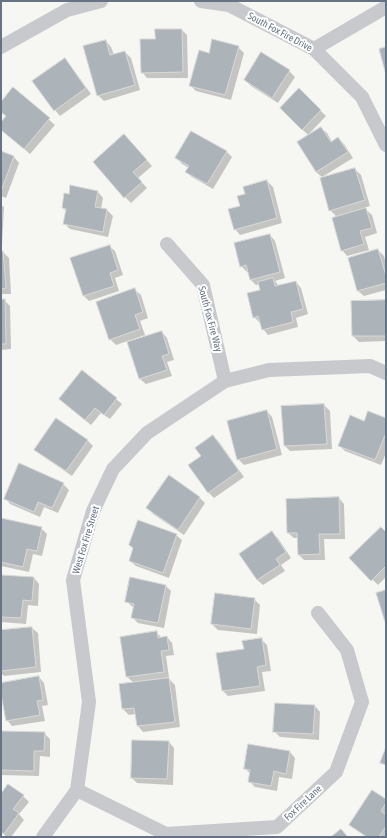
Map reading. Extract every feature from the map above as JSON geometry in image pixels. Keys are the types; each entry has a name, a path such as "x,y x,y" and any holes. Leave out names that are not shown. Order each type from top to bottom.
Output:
{"street":[{"path":"1,47 67,10 101,1"},
{"name":"South Fox Fire Drive","path":"201,1 229,5 314,49 362,97 386,145"},
{"path":"314,49 386,7"},
{"name":"South Fox Fire Way","path":"167,244 203,285 225,381"},
{"name":"West Fox Fire Street","path":"43,837 77,790 88,702 74,580 93,511 113,469 147,433 225,381 270,370 370,366 386,373"},
{"name":"Fox Fire Lane","path":"77,790 166,834 277,827 336,772 362,702 347,650 318,613"}],"building":[{"path":"155,29 182,29 183,72 141,73 140,39 155,39"},
{"path":"212,39 239,46 225,95 189,86 199,50 209,53"},
{"path":"106,40 110,55 125,51 135,85 97,96 83,46"},
{"path":"386,47 386,75 379,49"},
{"path":"261,52 290,70 272,98 244,80"},
{"path":"65,58 86,88 54,111 32,81"},
{"path":"13,87 50,118 24,149 1,130 1,122 6,116 1,112 1,102"},
{"path":"299,88 321,110 302,130 280,108"},
{"path":"321,127 331,142 338,137 348,152 316,172 297,142"},
{"path":"191,131 227,151 207,184 185,172 189,166 175,158"},
{"path":"124,134 147,160 133,172 142,182 124,198 93,162"},
{"path":"1,151 14,156 1,191"},
{"path":"355,168 365,200 329,211 320,178"},
{"path":"267,180 277,218 234,230 228,209 240,206 237,196 245,194 243,187"},
{"path":"70,185 98,191 95,207 107,209 103,232 63,224 66,209 62,208 64,193 69,194"},
{"path":"366,208 372,228 360,231 364,244 341,251 332,218"},
{"path":"270,234 280,272 250,280 246,265 240,267 234,243"},
{"path":"110,245 118,270 110,273 114,286 83,296 70,258"},
{"path":"378,249 386,276 386,283 357,291 348,258"},
{"path":"1,251 3,251 6,288 1,289"},
{"path":"273,278 275,286 296,281 303,309 291,312 293,322 262,330 258,316 253,318 247,293 260,290 258,282"},
{"path":"135,288 143,312 135,315 140,329 109,340 96,302"},
{"path":"5,299 6,344 1,344 1,300"},
{"path":"386,300 386,336 352,336 351,301"},
{"path":"162,331 169,354 162,356 167,370 139,379 127,342"},
{"path":"82,370 117,398 104,415 95,408 85,420 59,399"},
{"path":"324,404 327,444 284,446 281,406"},
{"path":"267,410 277,449 237,460 227,421"},
{"path":"368,411 386,418 386,433 375,460 338,446 350,415 364,421"},
{"path":"56,418 88,440 66,471 34,450"},
{"path":"213,435 239,471 208,493 188,465 201,456 195,448"},
{"path":"19,463 64,483 52,508 38,502 34,512 4,499"},
{"path":"169,475 200,497 178,530 146,508"},
{"path":"339,497 340,534 319,534 320,554 298,555 297,533 287,533 286,499"},
{"path":"1,518 42,527 37,551 27,549 23,567 1,562"},
{"path":"138,520 177,534 163,573 129,561 133,548 129,545"},
{"path":"381,527 386,532 386,566 371,581 349,558"},
{"path":"272,531 286,552 276,559 280,565 257,580 239,554"},
{"path":"1,575 34,577 32,601 23,600 21,618 1,617"},
{"path":"130,577 166,585 158,623 131,618 134,604 125,602"},
{"path":"386,590 386,625 376,593"},
{"path":"215,593 255,598 251,629 211,624"},
{"path":"32,627 36,667 1,671 1,630"},
{"path":"157,631 158,638 167,636 169,650 161,651 164,672 126,677 120,637"},
{"path":"262,638 266,665 257,667 260,686 222,691 216,653 244,649 242,641"},
{"path":"39,676 43,700 37,701 40,715 6,721 1,694 1,683"},
{"path":"169,678 175,722 137,726 134,708 122,709 119,684"},
{"path":"275,703 315,705 313,734 273,732"},
{"path":"1,731 45,732 44,751 34,751 34,771 1,770"},
{"path":"132,740 169,741 167,779 131,778"},
{"path":"248,744 290,751 286,774 274,771 271,786 248,782 250,770 244,769"},
{"path":"386,747 386,765 380,763"},
{"path":"8,784 24,795 13,809 19,813 4,834 1,832 1,794"},
{"path":"372,790 386,799 386,803 381,811 386,815 386,826 379,837 367,837 349,825"},
{"path":"341,829 348,837 331,837"}]}
